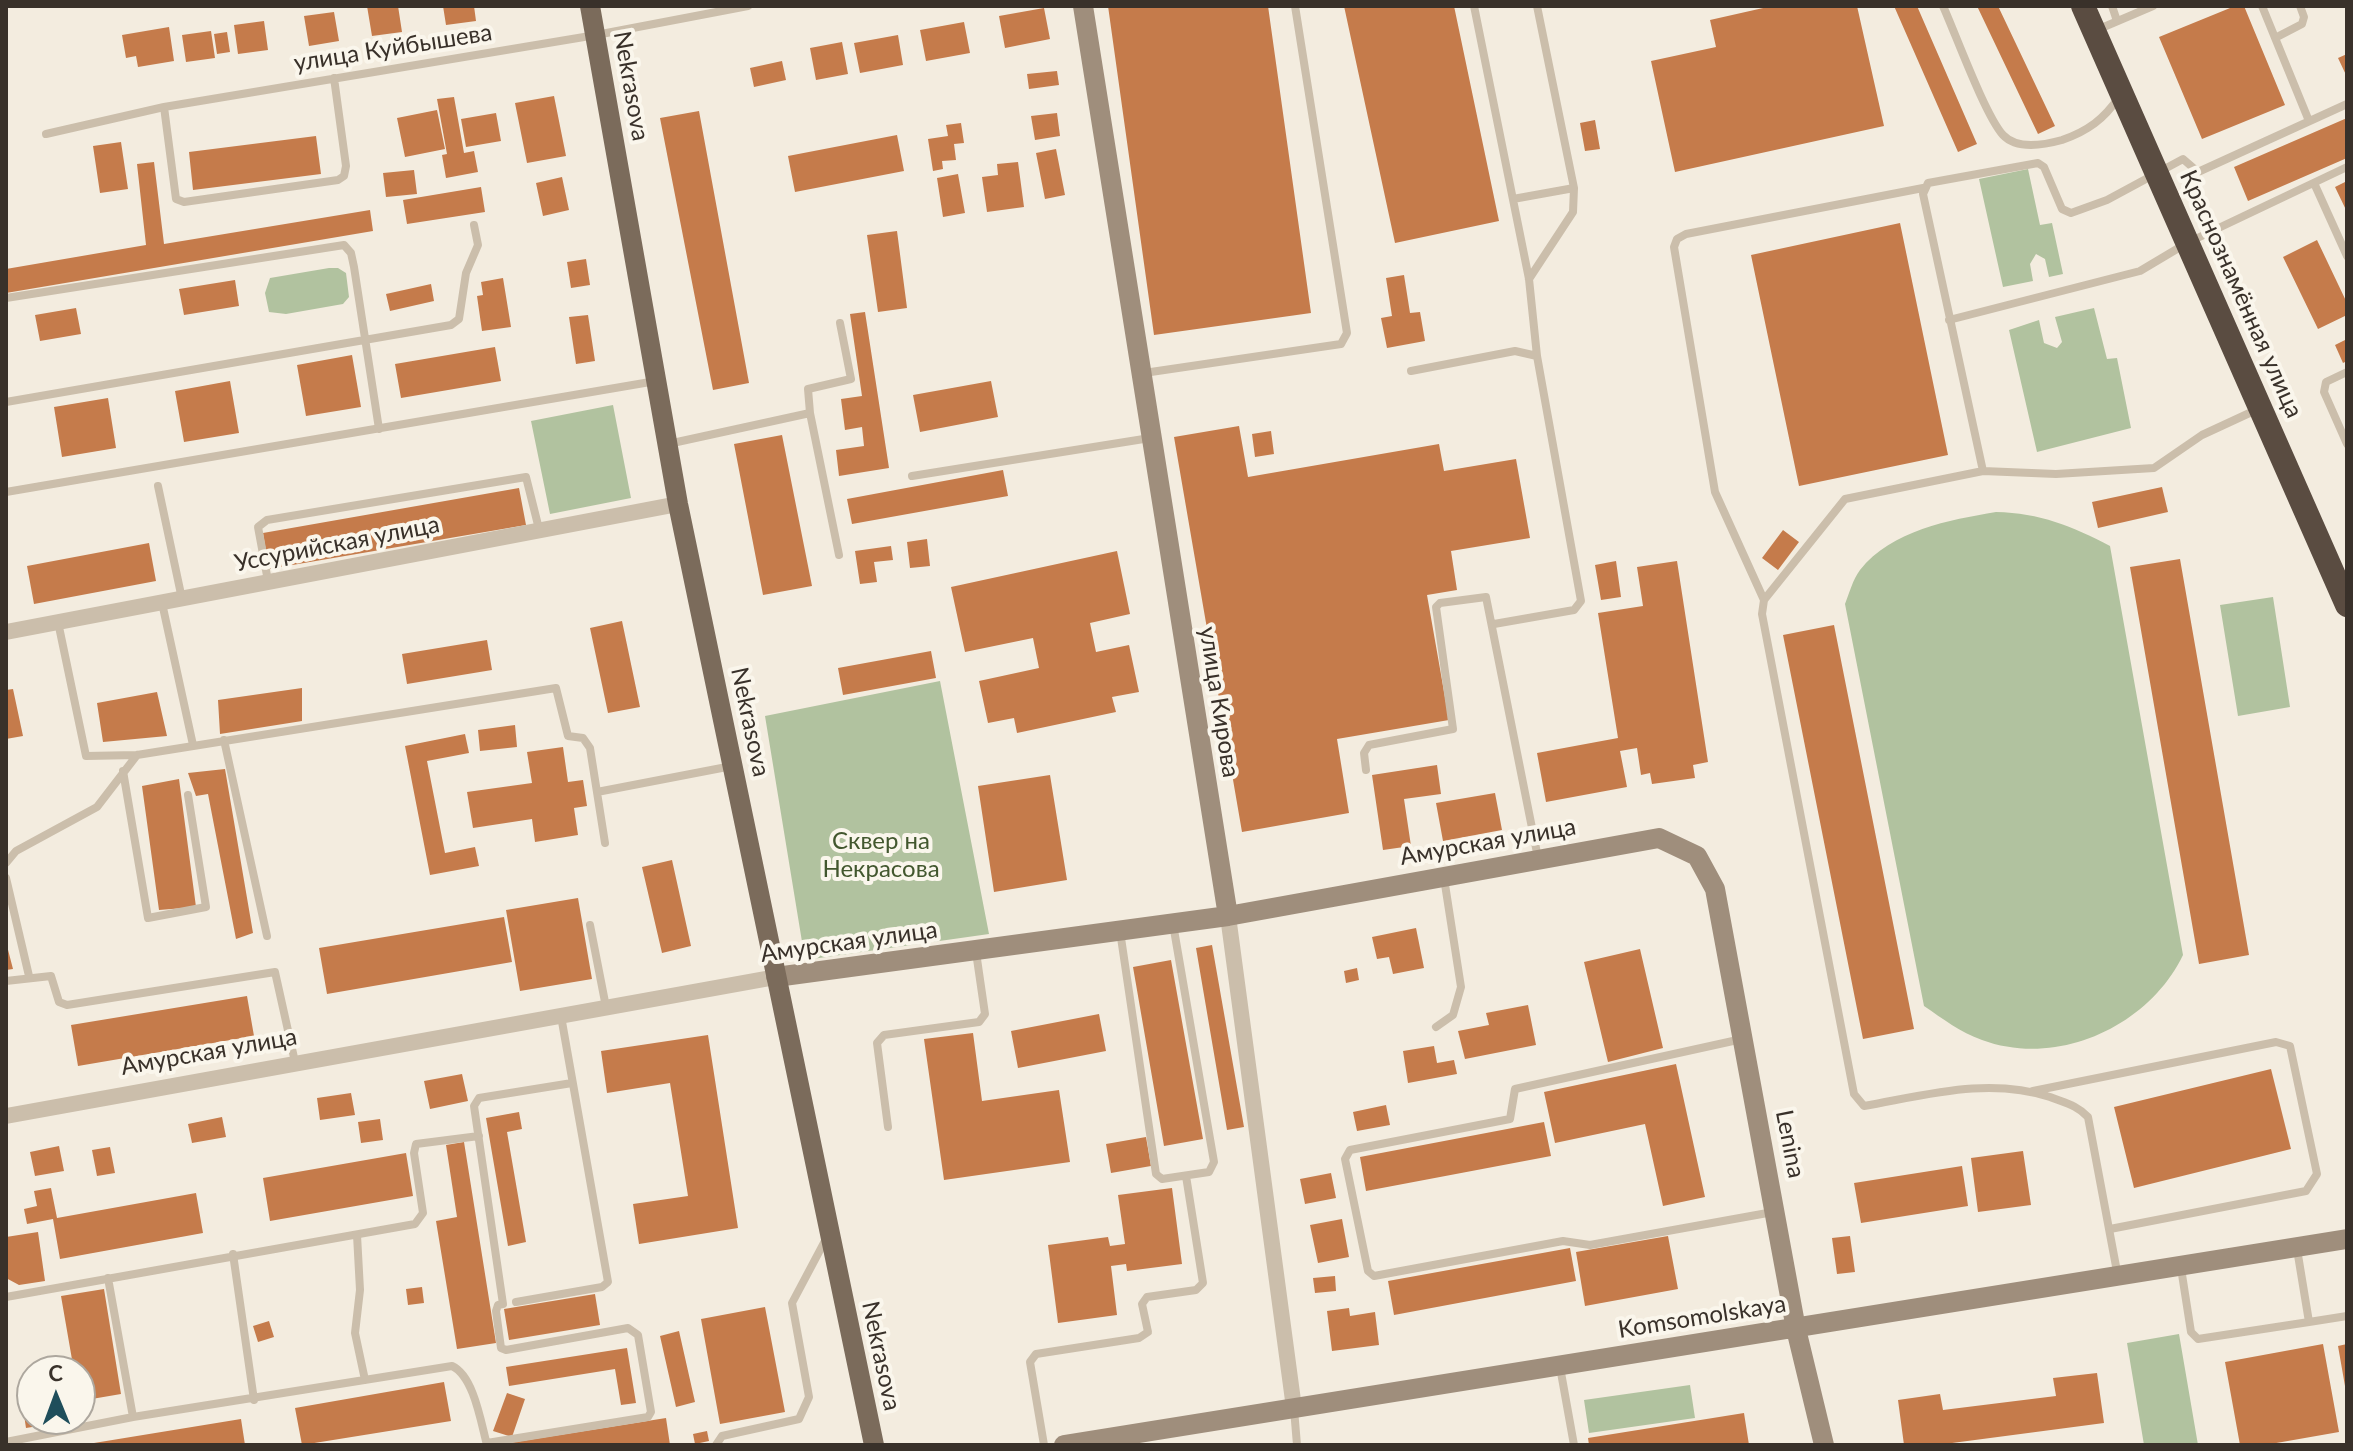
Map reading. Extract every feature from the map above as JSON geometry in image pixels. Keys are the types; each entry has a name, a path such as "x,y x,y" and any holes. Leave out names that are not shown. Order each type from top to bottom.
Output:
{"highway":[{"name":"Краснознамённая улица","path":"2083,6 2347,605"}],"main road":[{"name":"Nekrasova","path":"590,6 678,504 874,1445"},
{"name":"улица Кирова","path":"1083,6 1139,374 1228,916"},
{"name":"Амурская улица","path":"776,977 1228,916 1659,838 1697,856"},
{"name":"Lenina","path":"1697,856 1715,889 1777,1211 1796,1329 1824,1445"},
{"name":"Komsomolskaya","path":"1064,1445 1120,1441 1294,1408 2347,1239"}],"street":[{"name":"Уссурийская улица","path":"6,632 678,504"},
{"name":"улица Кирова","path":"1228,916 1294,1408"},
{"name":"Амурская улица","path":"6,1116 776,977"}],"lane":[{"name":"улица Куйбышева","path":"46,134 135,117 164,107 596,35 745,6"},
{"path":"1139,374 1341,344 1347,333 1295,6"},
{"path":"1474,6 1529,279 1537,356 1581,601 1574,610 1494,624"},
{"path":"1529,279 1573,212 1574,188 1537,6"},
{"path":"1943,6 1993,117 2003,135 2012,141 2023,145 2050,143 2078,134 2106,117 2122,93"},
{"path":"2112,6 2117,21"},
{"path":"2094,31 2153,6"},
{"path":"2262,6 2309,121"},
{"path":"2275,38 2302,24 2304,17 2300,6"},
{"path":"164,107 176,199 184,202 338,180 344,176 346,166 334,78"},
{"path":"1764,600 1715,492 1676,261 1674,247 1677,239 1686,234 1923,188 1928,183 2038,163 2044,167 2062,209 2071,213 2107,200 2183,159 2198,172 2347,104"},
{"path":"1949,320 2140,271 2187,243 2347,167"},
{"path":"2314,183 2347,256"},
{"path":"1513,199 1574,188"},
{"path":"1923,188 1983,471"},
{"path":"6,402 451,325 459,319 466,273 478,245 474,225"},
{"path":"6,298 344,245 351,253 379,429"},
{"path":"839,555 810,413 808,389 851,379 840,323"},
{"path":"1411,371 1515,351 1537,356"},
{"path":"2347,372 2326,382 2324,392 2347,444"},
{"path":"6,492 657,381"},
{"path":"2118,1278 2088,1117 2079,1107 2032,1091 1983,1086 1864,1106 1854,1094 1762,614 1764,600 1845,499 1983,471 2056,474 2154,468 2202,435 2261,408"},
{"path":"667,445 810,413"},
{"path":"912,476 1150,438"},
{"path":"268,582 258,527 267,520 526,477 539,529"},
{"path":"158,486 182,599"},
{"path":"1366,770 1364,753 1369,745 1449,731 1455,724 1436,607 1482,595 1489,601 1494,624 1538,859"},
{"path":"162,603 193,745"},
{"path":"58,622 86,756 137,755 556,688 568,736 583,738 590,748 605,843"},
{"path":"224,740 267,936"},
{"path":"6,863 16,851 97,807 137,755"},
{"path":"597,792 732,766"},
{"path":"123,771 148,918 206,907 188,795"},
{"path":"1436,1027 1453,1015 1461,987 1443,877"},
{"path":"6,878 29,976"},
{"path":"1120,931 1156,1174 1162,1179 1186,1176 1209,1172 1214,1162 1173,923"},
{"path":"590,925 606,1007"},
{"path":"888,1127 877,1043 884,1035 979,1022 985,1014 976,951"},
{"path":"6,981 29,976 51,976 59,1002 67,1005 275,972 295,1062"},
{"path":"516,1302 602,1287 608,1282 561,1015"},
{"path":"1742,1039 1515,1089 1511,1100 1514,1110 1510,1119 1350,1150 1345,1159 1368,1271 1374,1276 1563,1241 1590,1245 1777,1211"},
{"path":"2032,1091 2276,1042 2290,1046 2317,1174 2314,1184 2306,1191 2110,1229"},
{"path":"6,1442 133,1417 456,1367 472,1396 487,1444 648,1417 651,1412 638,1335 628,1328 506,1350 501,1348 496,1311 498,1305 503,1304 474,1106 479,1098 572,1083"},
{"path":"6,1297 233,1254 357,1235 421,1220 423,1213 416,1144 479,1136"},
{"path":"1044,1445 1030,1362 1036,1354 1139,1338 1148,1332 1142,1304 1147,1297 1196,1290 1203,1283 1186,1176"},
{"path":"716,1445 722,1436 799,1419 809,1397 792,1303 829,1233"},
{"path":"357,1235 360,1290 355,1333 365,1380"},
{"path":"2297,1247 2309,1322"},
{"path":"233,1254 254,1400"},
{"path":"2181,1267 2191,1332 2198,1339 2347,1316"},
{"path":"108,1278 133,1417"},
{"path":"1560,1365 1574,1445"},
{"path":"1294,1408 1297,1445"}],"green space":[{"path":"2028,169 2040,225 2052,223 2063,274 2049,277 2045,259 2036,254 2030,264 2033,281 2003,287 1979,179"},
{"path":"338,268 346,273 349,297 343,304 286,314 269,312 265,293 270,278"},
{"path":"2094,308 2107,359 2117,358 2131,428 2037,452 2009,330 2039,320 2044,343 2057,348 2062,342 2055,317"},
{"path":"613,405 631,498 550,514 531,421"},
{"path":"1996,512 2055,522 2110,546 2183,955 2168,980 2148,1002 2124,1020 2098,1035 2041,1049 2011,1047 1982,1040 1924,1006 1845,604 1860,570 1888,545 1941,523"},
{"path":"2273,597 2290,707 2238,716 2220,605"},
{"name":"Сквер на Некрасова","path":"940,681 989,934 805,960 765,716"},
{"path":"2179,1334 2198,1445 2144,1445 2127,1343"},
{"path":"1690,1385 1695,1418 1589,1433 1584,1400"}],"building":[{"path":"367,6 398,6 402,32 372,36"},
{"path":"443,6 474,6 476,21 446,25"},
{"path":"1108,6 1268,6 1311,313 1154,335"},
{"path":"1344,6 1454,6 1499,221 1395,243"},
{"path":"1772,6 1857,6 1884,126 1675,172 1651,61 1716,47 1710,20"},
{"path":"1894,6 1917,6 1977,144 1958,152"},
{"path":"1977,6 1998,6 2055,126 2038,134"},
{"path":"2235,6 2244,6 2285,105 2202,139 2159,37"},
{"path":"1044,8 1050,39 1005,48 999,16"},
{"path":"334,12 339,41 309,46 304,16"},
{"path":"264,21 268,50 238,54 234,25"},
{"path":"964,22 970,53 926,61 920,30"},
{"path":"169,27 174,61 138,67 136,56 126,58 122,35"},
{"path":"211,31 215,58 186,62 182,35"},
{"path":"227,32 230,52 217,54 214,34"},
{"path":"898,35 903,65 860,73 854,43"},
{"path":"842,42 848,74 816,80 810,48"},
{"path":"2347,54 2347,77 2338,58"},
{"path":"782,61 786,80 754,87 750,68"},
{"path":"1057,71 1059,85 1029,89 1027,74"},
{"path":"554,96 566,156 527,163 515,103"},
{"path":"454,97 464,153 474,151 478,172 446,178 442,155 447,154 437,99"},
{"path":"437,110 445,149 405,157 397,118"},
{"path":"699,111 749,383 713,390 660,118"},
{"path":"496,113 501,141 466,147 461,119"},
{"path":"1057,113 1060,136 1035,140 1031,116"},
{"path":"2347,118 2347,158 2248,201 2234,167"},
{"path":"1595,120 1600,149 1585,151 1580,123"},
{"path":"961,123 964,143 954,144 956,160 942,161 943,169 933,171 928,139 948,136 946,125"},
{"path":"897,135 904,171 795,192 788,156"},
{"path":"316,136 321,174 193,190 189,152"},
{"path":"121,142 128,189 100,193 93,146"},
{"path":"1056,149 1065,195 1045,199 1036,153"},
{"path":"154,162 164,244 370,210 373,231 6,293 6,269 146,245 137,164"},
{"path":"1018,162 1024,207 987,212 982,177 998,175 997,164"},
{"path":"414,170 417,194 386,197 383,173"},
{"path":"958,174 965,213 943,217 937,178"},
{"path":"562,177 569,210 543,216 536,183"},
{"path":"2347,181 2347,212 2335,187"},
{"path":"481,187 485,212 407,224 403,200"},
{"path":"1900,223 1948,455 1799,486 1751,255"},
{"path":"897,231 907,308 878,312 867,235"},
{"path":"2317,240 2347,303 2347,315 2318,329 2283,257"},
{"path":"586,259 590,285 571,288 567,262"},
{"path":"1404,275 1410,313 1420,312 1425,341 1387,348 1381,318 1392,316 1386,278"},
{"path":"503,278 511,327 482,331 477,296 483,295 481,282"},
{"path":"235,280 239,306 184,315 179,289"},
{"path":"431,284 434,301 390,311 386,294"},
{"path":"76,308 81,334 40,341 35,315"},
{"path":"865,312 889,468 839,476 836,450 864,446 862,427 845,430 841,399 862,396 850,314"},
{"path":"588,315 595,361 576,364 569,317"},
{"path":"2347,339 2347,361 2343,363 2335,345"},
{"path":"495,347 501,381 401,398 395,364"},
{"path":"352,355 361,407 306,416 297,365"},
{"path":"230,381 239,433 184,442 175,391"},
{"path":"991,381 998,417 920,432 913,395"},
{"path":"108,398 116,448 62,457 54,407"},
{"path":"1239,426 1248,477 1439,444 1444,471 1516,459 1530,538 1451,551 1457,590 1427,595 1449,720 1337,739 1349,813 1242,832 1174,437"},
{"path":"1271,431 1274,454 1255,457 1252,434"},
{"path":"782,435 812,586 763,595 734,444"},
{"path":"1003,470 1008,496 852,524 847,499"},
{"path":"2162,487 2168,512 2098,528 2092,502"},
{"path":"519,488 526,525 269,569 263,533"},
{"path":"1783,530 1799,542 1778,570 1762,558"},
{"path":"927,539 930,566 910,568 907,542"},
{"path":"149,543 156,581 34,604 27,566"},
{"path":"891,546 893,560 874,562 877,582 860,584 855,551"},
{"path":"1117,551 1130,614 1090,623 1096,652 1129,645 1139,692 1112,697 1116,712 1017,733 1014,718 988,723 979,681 1039,668 1033,638 965,652 951,587"},
{"path":"2180,559 2249,955 2199,964 2130,567"},
{"path":"1616,561 1621,597 1601,600 1595,565"},
{"path":"1677,561 1708,762 1693,765 1695,778 1652,784 1650,773 1641,775 1637,748 1620,751 1627,787 1546,802 1537,753 1618,738 1598,613 1643,606 1637,567"},
{"path":"622,621 640,707 608,713 590,628"},
{"path":"1834,625 1914,1029 1863,1039 1783,635"},
{"path":"487,640 492,670 407,684 402,654"},
{"path":"931,651 936,678 843,695 838,668"},
{"path":"302,688 302,721 220,734 218,700"},
{"path":"13,689 23,736 6,739 6,690"},
{"path":"157,692 167,736 103,742 97,703"},
{"path":"515,725 517,747 480,751 478,730"},
{"path":"465,734 469,753 427,761 445,853 475,847 479,866 430,875 405,746"},
{"path":"563,747 568,782 583,780 587,806 574,808 578,835 535,842 532,819 473,828 467,792 532,783 527,752"},
{"path":"1437,765 1441,794 1404,799 1411,846 1383,850 1372,775"},
{"path":"225,769 253,933 236,939 208,794 196,796 188,773"},
{"path":"1050,775 1067,880 994,892 978,786"},
{"path":"179,779 196,907 159,910 142,786"},
{"path":"1495,793 1502,830 1443,841 1436,803"},
{"path":"672,860 691,946 662,953 642,867"},
{"path":"578,898 592,979 520,991 506,910"},
{"path":"504,917 512,962 327,994 319,948"},
{"path":"1416,928 1424,968 1393,974 1389,957 1377,959 1372,937"},
{"path":"6,942 13,969 6,970"},
{"path":"1212,945 1244,1127 1227,1130 1196,948"},
{"path":"1640,949 1663,1048 1608,1062 1584,962"},
{"path":"1171,960 1203,1139 1164,1146 1133,967"},
{"path":"1357,968 1359,980 1346,983 1344,971"},
{"path":"247,996 254,1036 78,1066 71,1025"},
{"path":"1528,1005 1536,1045 1465,1059 1458,1031 1489,1025 1486,1013"},
{"path":"1099,1014 1106,1051 1018,1068 1011,1031"},
{"path":"973,1033 982,1101 1059,1090 1070,1162 944,1180 924,1039"},
{"path":"708,1035 738,1228 639,1244 633,1204 688,1196 670,1083 607,1093 601,1051"},
{"path":"1434,1046 1437,1063 1454,1060 1457,1074 1408,1083 1403,1051"},
{"path":"1676,1064 1705,1197 1663,1206 1645,1124 1555,1143 1544,1092"},
{"path":"2271,1069 2291,1149 2134,1188 2114,1107"},
{"path":"462,1074 468,1101 430,1109 424,1081"},
{"path":"351,1093 355,1115 320,1120 317,1098"},
{"path":"1386,1105 1390,1125 1357,1131 1353,1112"},
{"path":"519,1112 522,1129 507,1132 526,1242 508,1246 486,1118"},
{"path":"222,1117 226,1137 192,1143 188,1124"},
{"path":"380,1119 383,1140 361,1143 358,1122"},
{"path":"1544,1122 1551,1156 1366,1191 1360,1157"},
{"path":"1146,1137 1151,1166 1111,1173 1106,1144"},
{"path":"464,1142 496,1343 457,1349 436,1221 457,1217 446,1145"},
{"path":"59,1146 64,1171 35,1176 30,1152"},
{"path":"110,1147 115,1173 97,1176 92,1150"},
{"path":"2023,1151 2031,1205 1978,1212 1971,1158"},
{"path":"406,1153 413,1196 270,1221 263,1178"},
{"path":"1962,1166 1968,1206 1861,1223 1854,1183"},
{"path":"1331,1173 1336,1198 1305,1204 1300,1179"},
{"path":"51,1188 57,1218 196,1193 203,1233 60,1259 53,1219 27,1224 24,1209 37,1206 34,1191"},
{"path":"1172,1188 1182,1264 1127,1271 1126,1264 1111,1266 1117,1315 1058,1323 1048,1245 1108,1237 1110,1246 1125,1244 1118,1195"},
{"path":"1342,1219 1349,1257 1318,1263 1310,1225"},
{"path":"38,1232 45,1281 19,1285 6,1278 6,1237"},
{"path":"1668,1236 1678,1289 1585,1306 1576,1252"},
{"path":"1850,1236 1855,1272 1837,1274 1832,1238"},
{"path":"1570,1248 1576,1281 1394,1315 1388,1281"},
{"path":"1335,1276 1336,1291 1315,1293 1313,1278"},
{"path":"422,1287 424,1303 408,1305 406,1289"},
{"path":"104,1289 121,1394 96,1398 96,1355 71,1355 61,1296"},
{"path":"595,1294 600,1325 509,1340 504,1309"},
{"path":"765,1307 785,1412 720,1424 701,1319"},
{"path":"1349,1308 1350,1316 1375,1312 1379,1345 1332,1351 1327,1311"},
{"path":"269,1321 274,1337 258,1342 253,1326"},
{"path":"679,1331 695,1402 676,1407 660,1336"},
{"path":"2323,1344 2339,1432 2265,1445 2240,1445 2225,1362"},
{"path":"2347,1344 2347,1385 2345,1386 2338,1346"},
{"path":"627,1348 636,1403 621,1405 615,1369 509,1386 506,1367"},
{"path":"2097,1373 2104,1423 1937,1445 1904,1445 1898,1400 1940,1394 1943,1410 2056,1396 2053,1378"},
{"path":"444,1382 451,1421 302,1445 295,1408"},
{"path":"507,1393 525,1399 512,1437 493,1431"},
{"path":"1744,1413 1749,1445 1589,1445 1588,1438"},
{"path":"666,1418 670,1445 509,1445 509,1443"},
{"path":"241,1419 245,1445 94,1445 94,1443"},
{"path":"707,1431 709,1441 695,1444 693,1434"}]}
